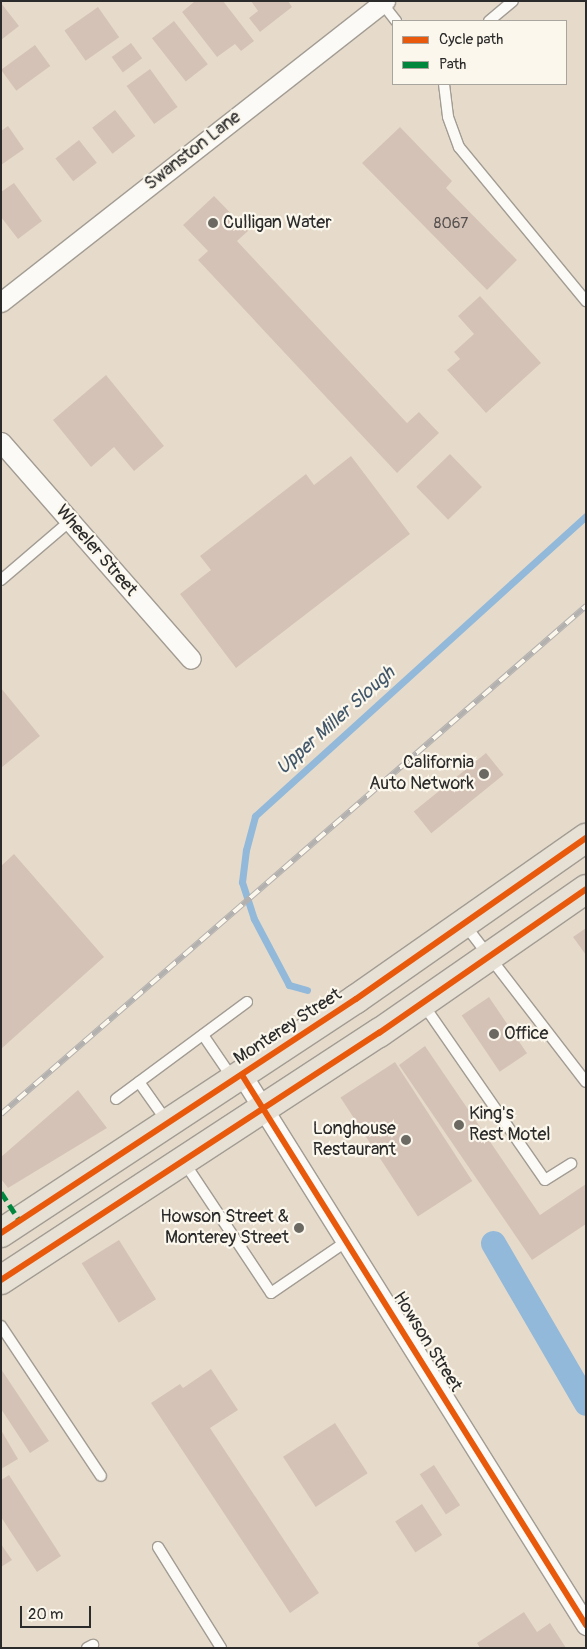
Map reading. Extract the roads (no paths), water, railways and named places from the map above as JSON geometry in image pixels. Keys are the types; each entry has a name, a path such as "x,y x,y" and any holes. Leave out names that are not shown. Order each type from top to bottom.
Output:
{"main road":[{"name":"Monterey Street","path":"1,1232 238,1077 465,924 586,838"},
{"path":"1,1280 422,1004 586,889"}],"street":[{"name":"Swanston Lane","path":"1,302 383,2"},
{"name":"Wheeler Street","path":"1,442 190,659"},
{"name":"Howson Street","path":"238,1077 263,1107 586,1625"}],"lane":[{"path":"490,20 513,1"},
{"path":"383,2 395,20"},
{"path":"444,85 448,117 459,147 586,301"},
{"path":"1,580 70,521"},
{"path":"465,924 488,958 586,1082"},
{"path":"116,1099 247,1002"},
{"path":"422,1004 545,1180 571,1164"},
{"path":"203,1035 238,1077"},
{"path":"139,1082 168,1124"},
{"path":"184,1161 271,1293 347,1241"},
{"path":"1,1326 101,1476"},
{"path":"158,1547 220,1648"}],"waterway":[{"name":"Upper Miller Slough","path":"307,990 289,985 254,919 242,882 246,850 255,816 586,516"},
{"path":"493,1243 586,1403"}],"railway":[{"path":"1,1114 586,606"}],"place":[{"name":"Culligan Water","path":"213,223"},
{"name":"California Auto Network","path":"484,774"},
{"name":"Office","path":"494,1034"},
{"name":"King's Rest Motel","path":"459,1125"},
{"name":"Longhouse Restaurant","path":"406,1140"},
{"name":"Howson Street & Monterey Street","path":"299,1228"}]}
